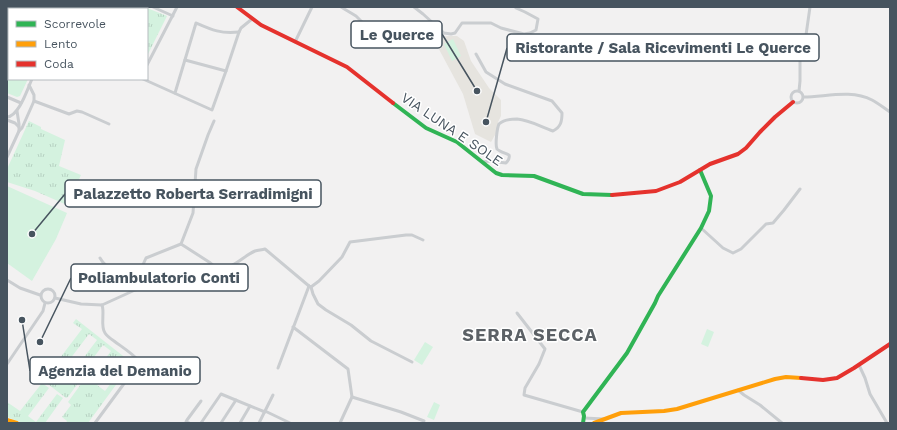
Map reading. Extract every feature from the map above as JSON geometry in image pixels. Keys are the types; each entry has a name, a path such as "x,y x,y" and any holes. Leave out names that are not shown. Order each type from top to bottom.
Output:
{"street":[{"path":"153,7 173,16"},
{"path":"148,63 177,7"},
{"name":"VIA LUNA E SOLE","path":"237,7 261,25 347,67 426,128 457,142 496,173 502,175 534,176 583,194 607,195 656,191 680,182 710,164 738,154 746,148 775,117 793,102"},
{"path":"296,42 312,7"},
{"path":"341,7 356,16 380,40"},
{"path":"414,7 424,14 444,33 455,33 462,23 491,22 501,28 524,34 536,30 538,19 516,8"},
{"path":"799,91 800,61 804,49 810,7"},
{"path":"145,80 212,110 239,32 241,28 252,19"},
{"path":"175,93 196,23 215,31 230,33 239,32"},
{"path":"476,54 486,72 505,84 552,101 562,113 562,121 560,126 553,131 540,125 517,119 504,121 499,124 496,144 497,148 508,154 509,160 506,163 489,161 483,162"},
{"path":"185,60 226,71"},
{"path":"7,118 11,117 17,111 32,80"},
{"path":"7,157 34,100 34,95 29,85"},
{"path":"799,91 795,91 792,94 791,98 793,102 801,102 804,97"},
{"path":"799,91 804,97"},
{"path":"804,97 844,94 858,96 871,99 890,112"},
{"path":"7,97 21,103"},
{"path":"34,100 69,114 78,111 82,112 109,124"},
{"path":"17,111 19,129"},
{"path":"7,118 15,123 19,129"},
{"path":"100,258 104,264 119,273 137,278 146,258 181,244 193,213 196,169 214,121"},
{"path":"583,423 583,412 627,353 658,296 701,228 709,211 710,196 700,170"},
{"path":"701,228 723,248 733,253 741,249 766,224 773,223 800,189"},
{"path":"129,199 133,198 143,202"},
{"path":"278,368 310,286 342,257 350,242 406,235 412,235 423,240"},
{"path":"181,244 220,269 230,267 256,251 265,249 310,286 318,304 351,325 371,341 412,362"},
{"path":"55,298 81,304 102,305 135,290 172,282 215,267"},
{"path":"7,280 20,288 40,295"},
{"path":"49,289 53,291 55,298 52,303 45,303 42,301 40,295 42,291 49,289"},
{"path":"7,364 43,311 45,303"},
{"path":"95,423 137,366 138,361 135,356 108,337 104,332 104,309 102,305"},
{"path":"517,313 545,349 539,364 525,388 524,395 583,412"},
{"path":"293,327 348,369 352,398 340,423"},
{"path":"594,423 621,413 678,408 775,378 786,377 830,380 837,378 890,344"},
{"path":"860,364 870,394 887,423"},
{"path":"738,390 760,405 782,423"},
{"path":"201,423 221,394 265,411 290,423"},
{"path":"259,423 273,395"},
{"path":"352,398 401,412 424,421"},
{"path":"221,423 236,400"},
{"path":"189,423 186,422 187,420 201,401"},
{"path":"240,423 250,406"},
{"path":"584,418 604,419"},
{"path":"584,418 588,423"},
{"path":"7,420 17,423"}],"shaded area":[{"path":"457,36 464,41 471,61 489,88 501,100 501,116 498,122 498,129 491,142 475,134 463,94 434,40 438,37"}],"green space":[{"path":"148,8 167,16 148,54"},
{"path":"7,37 8,80 28,80 20,96 17,97 7,93"},
{"path":"453,39 461,56 452,61 444,44"},
{"path":"29,121 41,127 41,129 65,140 59,166 81,175 67,205 35,191 7,182 7,169"},
{"path":"7,186 67,213 56,239 32,281 7,263"},
{"path":"76,319 132,363 88,423 66,423 67,421 62,417 71,405 68,402 86,377 90,379 111,351 103,345 82,373 75,369 97,340 89,334 67,363 60,358 82,329 73,323","holes":["118,357 126,363 105,391 97,385"]},
{"path":"707,329 714,332 708,347 701,344"},
{"path":"425,342 433,347 422,365 414,360"},
{"path":"55,357 81,376 81,379 66,398 40,378 45,369 49,367 48,364"},
{"path":"42,383 49,388 28,416 36,422 57,394 63,398 45,423 23,423 7,417 7,402 20,411"},
{"path":"434,402 440,405 434,420 427,417"}],"traffic: fast":[{"path":"393,103 426,128 457,142 496,173 502,175 534,176 583,194 612,195"},
{"path":"583,423 583,412 627,353 658,296 701,228 709,211 711,196 700,170"}],"traffic: slow":[{"path":"594,423 621,413 677,409 775,379 786,377 801,378"},
{"path":"7,420 17,423"}],"traffic: jam":[{"path":"237,7 261,25 347,67 393,103"},
{"path":"612,195 656,191 680,182 710,164 738,154 746,148 775,117 793,102"},
{"path":"801,378 823,380 837,378 890,344"}],"place":[{"name":"Le Querce","path":"477,91"},
{"name":"Ristorante / Sala Ricevimenti Le Querce","path":"486,122"},
{"name":"Palazzetto Roberta Serradimigni","path":"32,234"},
{"name":"Agenzia del Demanio","path":"22,320"},
{"name":"Poliambulatorio Conti","path":"40,342"}],"district":[{"name":"SERRA SECCA","path":"530,335"}]}
